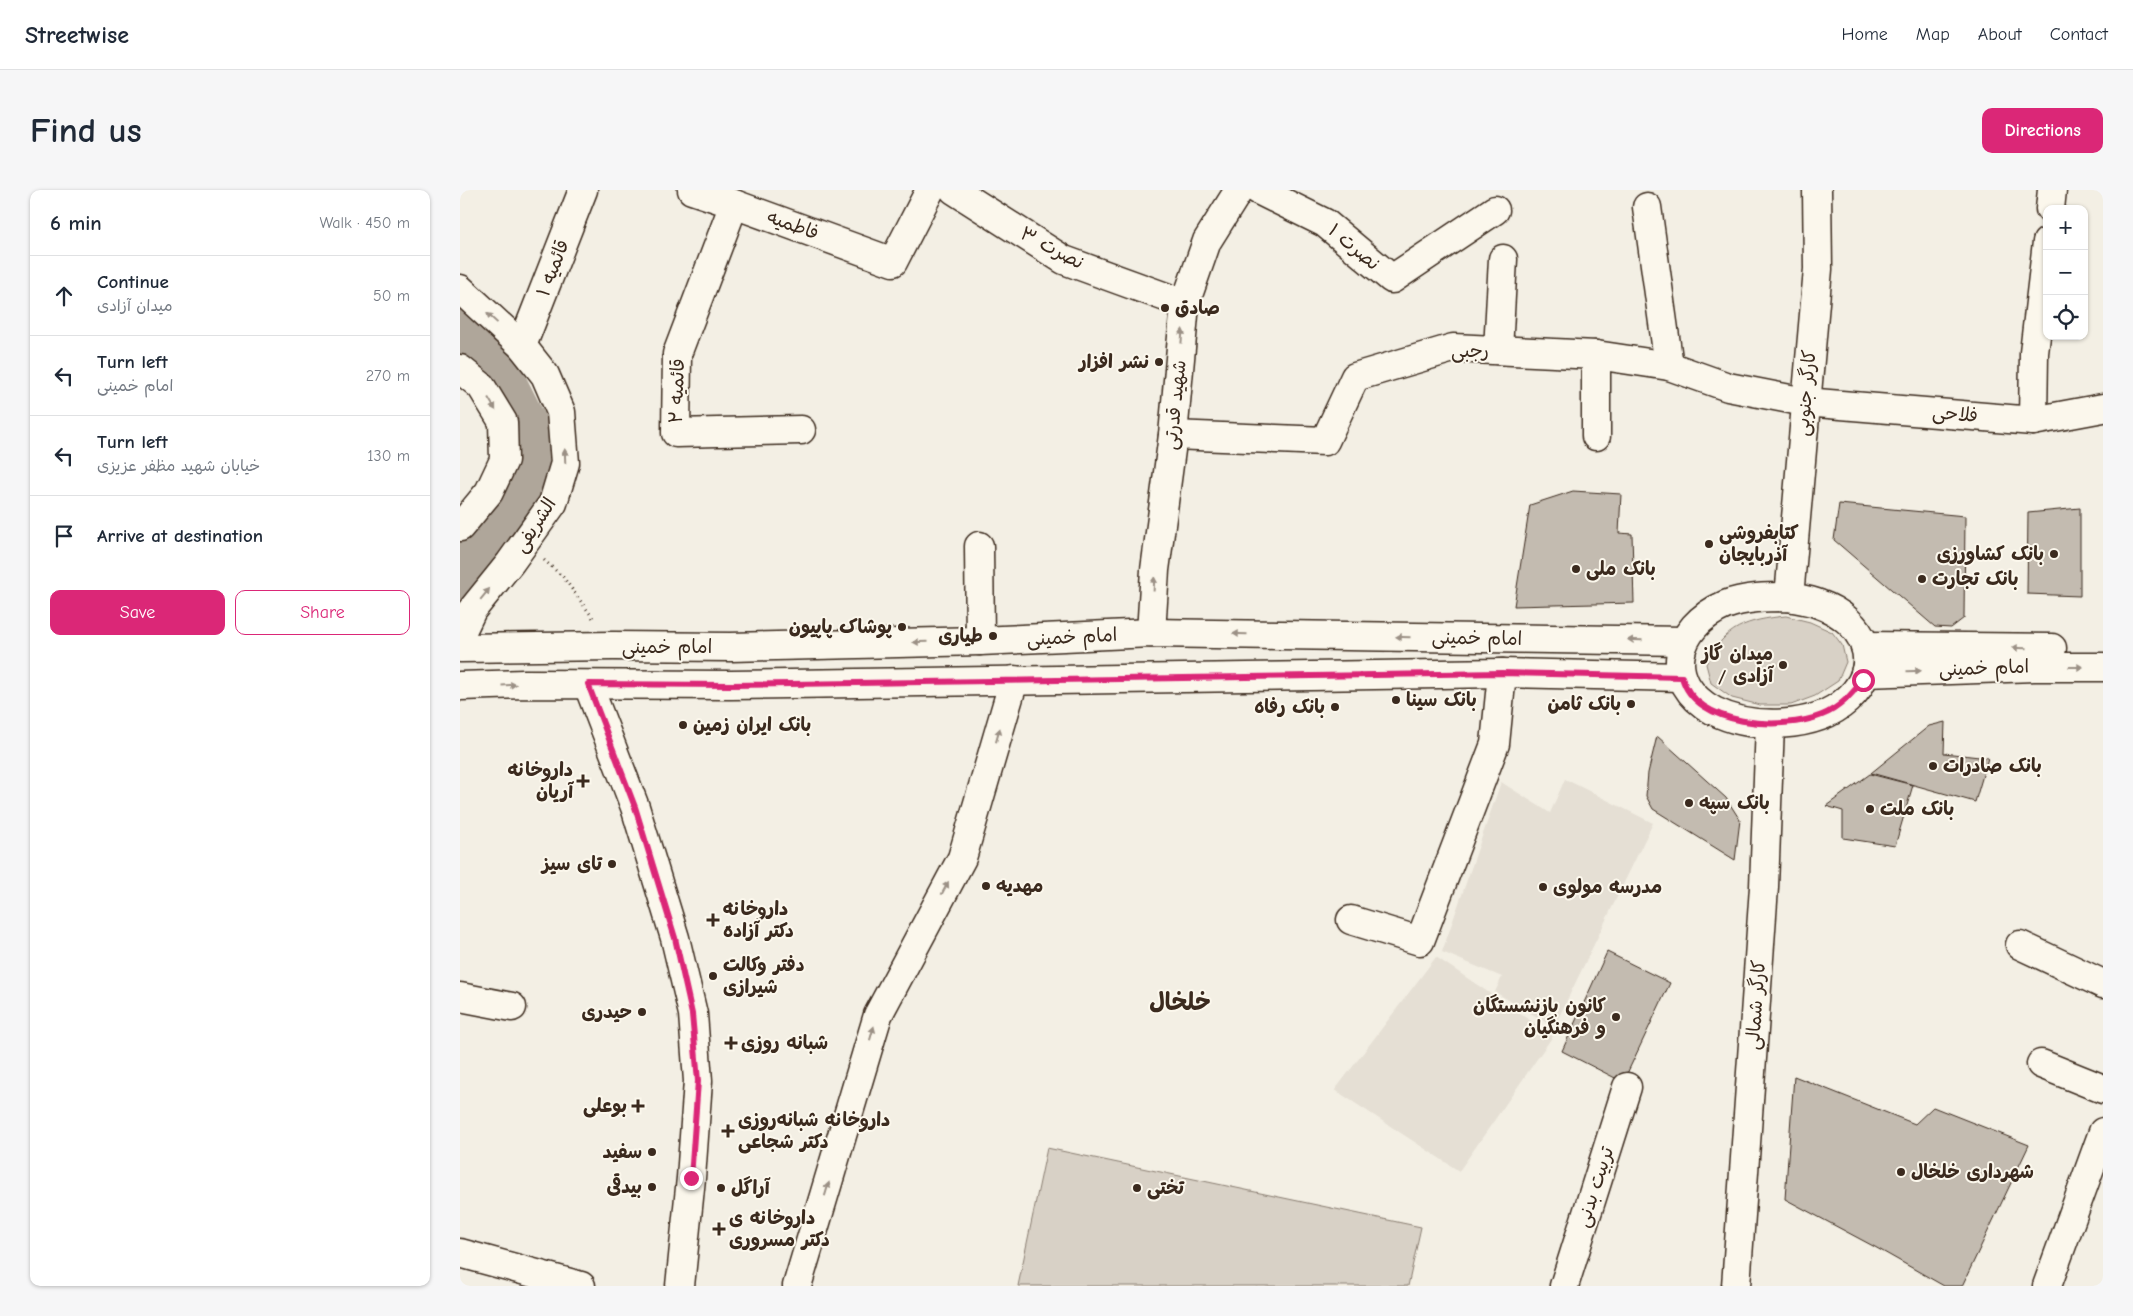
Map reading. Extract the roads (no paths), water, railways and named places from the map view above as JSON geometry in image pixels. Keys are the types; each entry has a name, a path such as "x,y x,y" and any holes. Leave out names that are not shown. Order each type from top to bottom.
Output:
{"street":[{"name":"قائمیه ۱","path":"522,346 583,190"},
{"name":"فاطمیه","path":"692,190 893,262 930,190"},
{"name":"نصرت ۳","path":"954,190 1064,260 1185,304"},
{"name":"شهید قدرتی","path":"1151,633 1155,570 1173,434 1185,304 1207,241 1239,190"},
{"name":"نصرت ۱","path":"1258,190 1325,223 1392,279 1495,210"},
{"name":"کارگر جنوبی","path":"1789,597 1818,269 1817,190"},
{"path":"2050,205 2052,190"},
{"name":"قائمیه ۲","path":"734,204 677,354 676,433 801,430"},
{"path":"1647,207 1669,366"},
{"path":"2034,421 2034,354 2046,250"},
{"path":"1498,350 1502,260"},
{"name":"الشریفی","path":"460,288 522,346 546,375 561,412 566,463 553,504 472,610 460,635"},
{"name":"رجبی","path":"1173,434 1324,441 1355,377 1453,348 1596,355 1669,366 1728,387 1805,402"},
{"path":"1596,355 1596,436"},
{"path":"460,369 481,386 503,422 504,460 489,492 460,527"},
{"name":"فلاحی","path":"1805,402 2034,421 2103,408"},
{"path":"979,546 980,641"},
{"path":"1789,597 1819,604 1845,618 1862,636 1865,660 1863,680 1847,700 1822,715 1791,723 1770,724 1758,724 1727,718 1701,704 1684,685 1678,663 1684,641 1700,622 1725,606 1755,598 1789,597"},
{"name":"امام خمینی","path":"460,648 731,647 980,641 1151,633 1684,641"},
{"path":"1865,660 2103,649"},
{"name":"امام خمینی","path":"1865,660 2103,667"},
{"path":"1351,920 1420,941 1495,744 1502,673"},
{"name":"امام خمینی","path":"460,686 588,684 731,685 1502,673 1682,677"},
{"path":"797,1286 878,1015 962,858 1014,680"},
{"path":"588,684 635,807 675,938 692,1014 698,1081 691,1178 680,1286"},
{"name":"کارگر شمالی","path":"1736,1286 1764,887 1770,724"},
{"path":"2020,945 2103,984"},
{"path":"460,997 512,1008"},
{"path":"2041,1064 2103,1089"},
{"name":"تربیت بدنی","path":"1564,1286 1627,1087"},
{"path":"2046,1286 2103,1132"},
{"path":"460,1254 581,1286"}],"waterway":[{"path":"460,333 486,352 533,445 512,516 460,575"}],"place":[{"name":"صادق","path":"1165,308"},
{"name":"نشر افزار","path":"1159,362"},
{"name":"کتابفروشی آذربایجان","path":"1709,544"},
{"name":"بانک کشاورزی","path":"2054,554"},
{"name":"بانک ملی","path":"1576,569"},
{"name":"بانک تجارت","path":"1922,579"},
{"name":"پوشاک پاپیون","path":"902,627"},
{"name":"طیاری","path":"993,636"},
{"name":"میدان گاز / آزادی","path":"1783,665"},
{"name":"بانک سینا","path":"1396,700"},
{"name":"بانک ثامن","path":"1631,704"},
{"name":"بانک رفاه","path":"1335,707"},
{"name":"بانک ایران زمین","path":"683,725"},
{"name":"بانک صادرات","path":"1933,766"},
{"name":"داروخانه آریان","path":"583,781"},
{"name":"بانک سپه","path":"1689,803"},
{"name":"بانک ملت","path":"1870,809"},
{"name":"تای سیز","path":"612,864"},
{"name":"مهدیه","path":"986,886"},
{"name":"مدرسه مولوی","path":"1543,887"},
{"name":"داروخانه دکتر آزاده","path":"713,920"},
{"name":"دفتر وکالت شیرازی","path":"713,976"},
{"name":"حیدری","path":"642,1012"},
{"name":"کانون بازنشستگان و فرهنگیان","path":"1616,1017"},
{"name":"شبانه روزی","path":"731,1043"},
{"name":"بوعلی","path":"638,1106"},
{"name":"داروخانه شبانه‌روزی دکتر شجاعی","path":"728,1131"},
{"name":"سفید","path":"652,1152"},
{"name":"شهرداری خلخال","path":"1901,1172"},
{"name":"بیدقی","path":"652,1187"},
{"name":"آراگل","path":"721,1188"},
{"name":"تختی","path":"1137,1188"},
{"name":"داروخانه ی دکتر مسروری","path":"719,1229"}],"district":[{"name":"خلخال","path":"1180,1002"}]}
